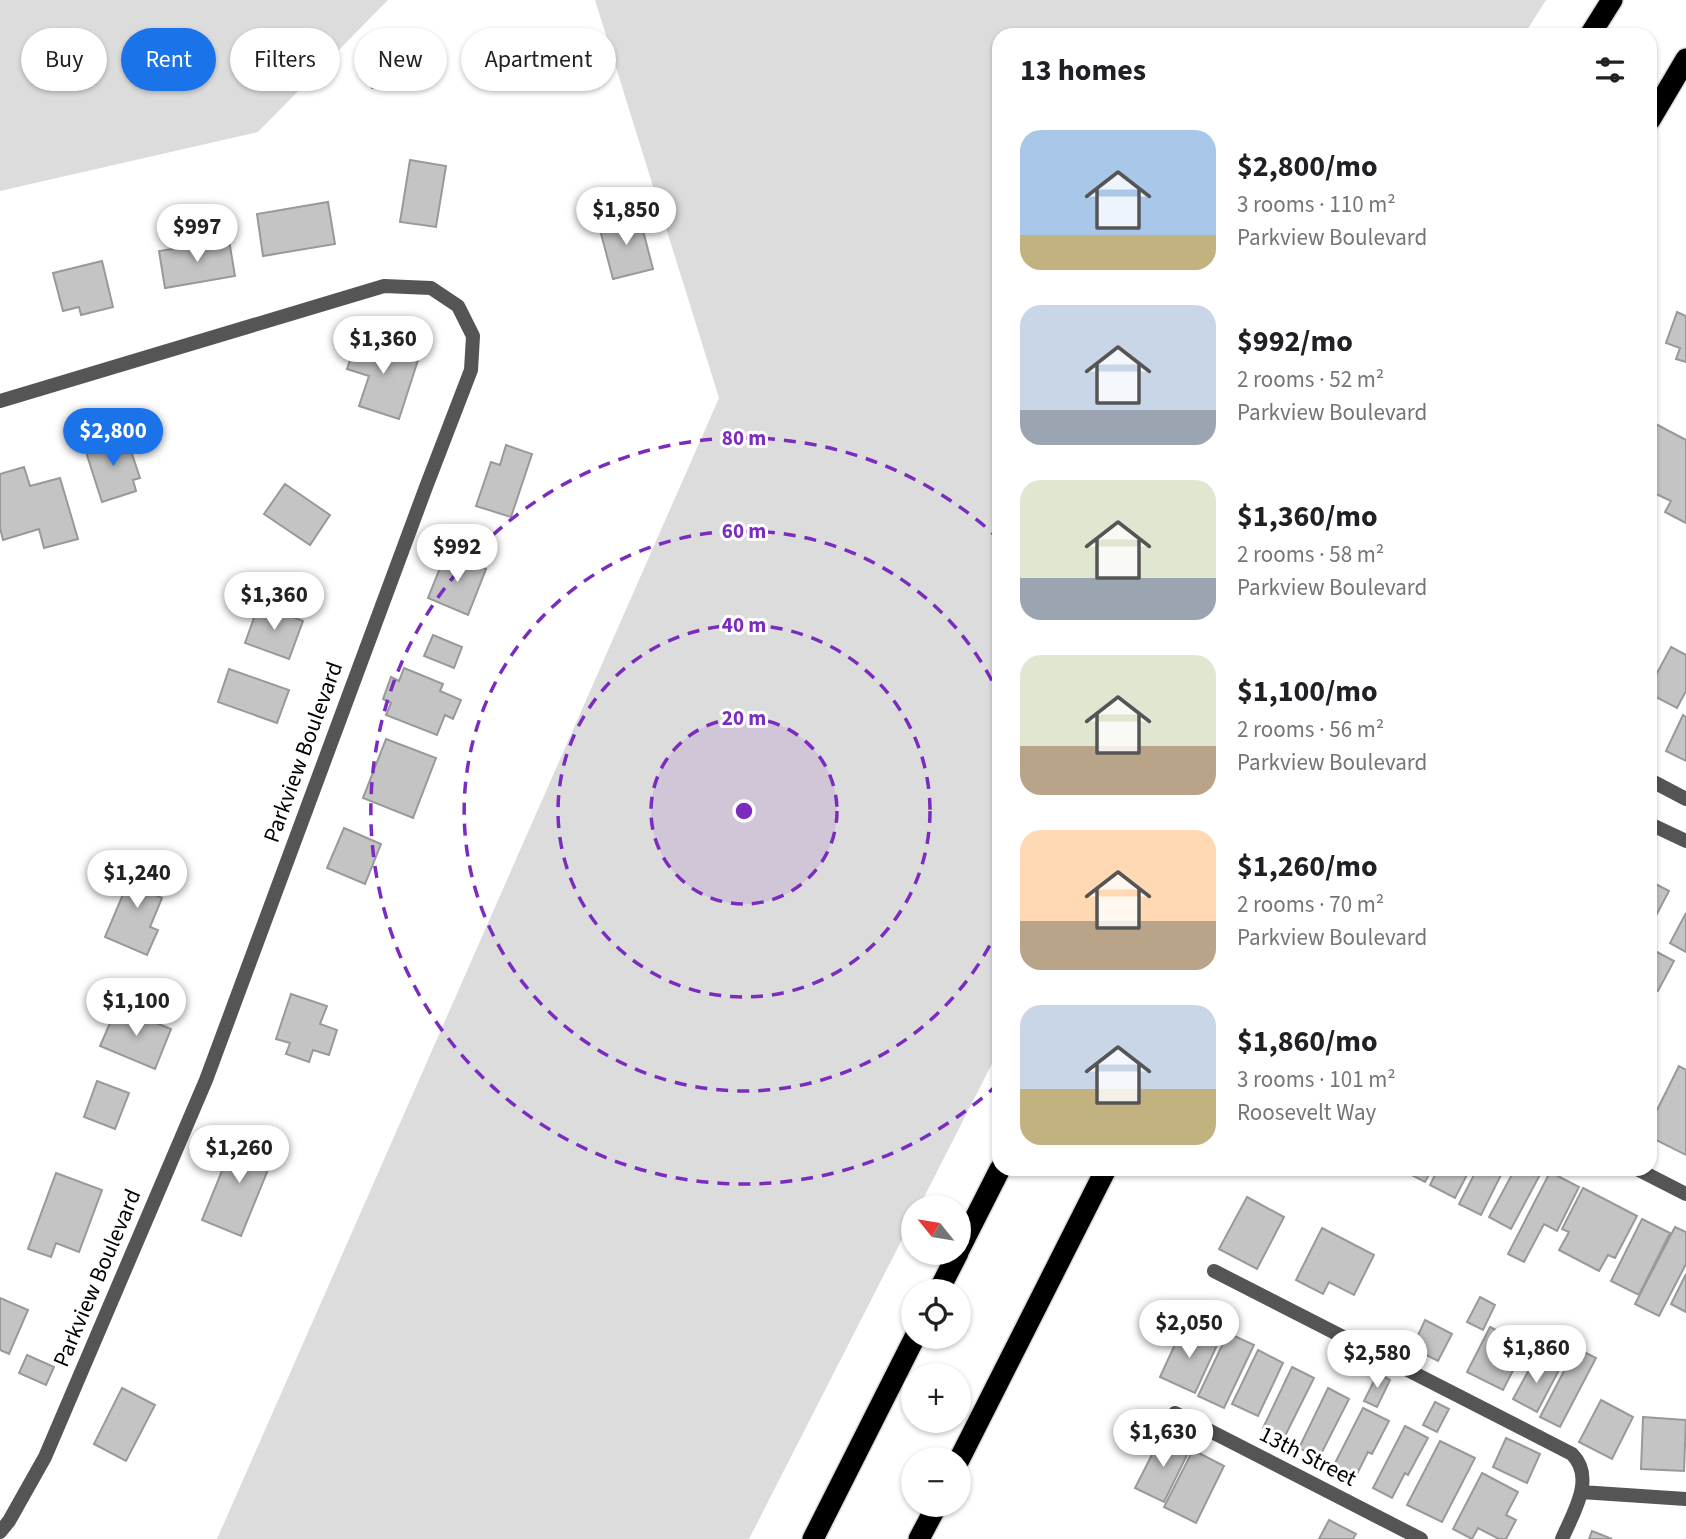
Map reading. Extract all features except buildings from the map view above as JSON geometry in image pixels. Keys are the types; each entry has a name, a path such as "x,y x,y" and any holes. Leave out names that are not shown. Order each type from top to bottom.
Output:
{"highway":[{"path":"1594,28 1612,0"},
{"path":"1657,108 1686,59"},
{"path":"971,1226 996,1176"},
{"path":"966,1447 1102,1176"},
{"path":"813,1539 909,1349"},
{"path":"919,1539 931,1517"}],"street":[{"name":"Parkview Boulevard","path":"0,401 384,286 431,288 458,306 473,336 471,370 206,1080 45,1457 0,1532"},
{"path":"1657,784 1686,799"},
{"path":"1657,827 1686,841"},
{"path":"1651,1176 1686,1194"},
{"path":"1214,1272 1572,1454 1580,1462 1583,1472 1581,1492 1562,1539"},
{"name":"13th Street","path":"1175,1413 1421,1539"},
{"path":"1581,1492 1686,1499"}],"shaded area":[{"path":"0,0 388,0 360,28 354,28 354,35 340,49 340,28 230,28 230,91 298,91 258,132 0,191"},
{"path":"595,0 1546,0 1528,28 992,28 992,1064 925,1195 901,1195 901,1241 749,1539 217,1539 719,398 616,67 616,28 604,28"}]}
